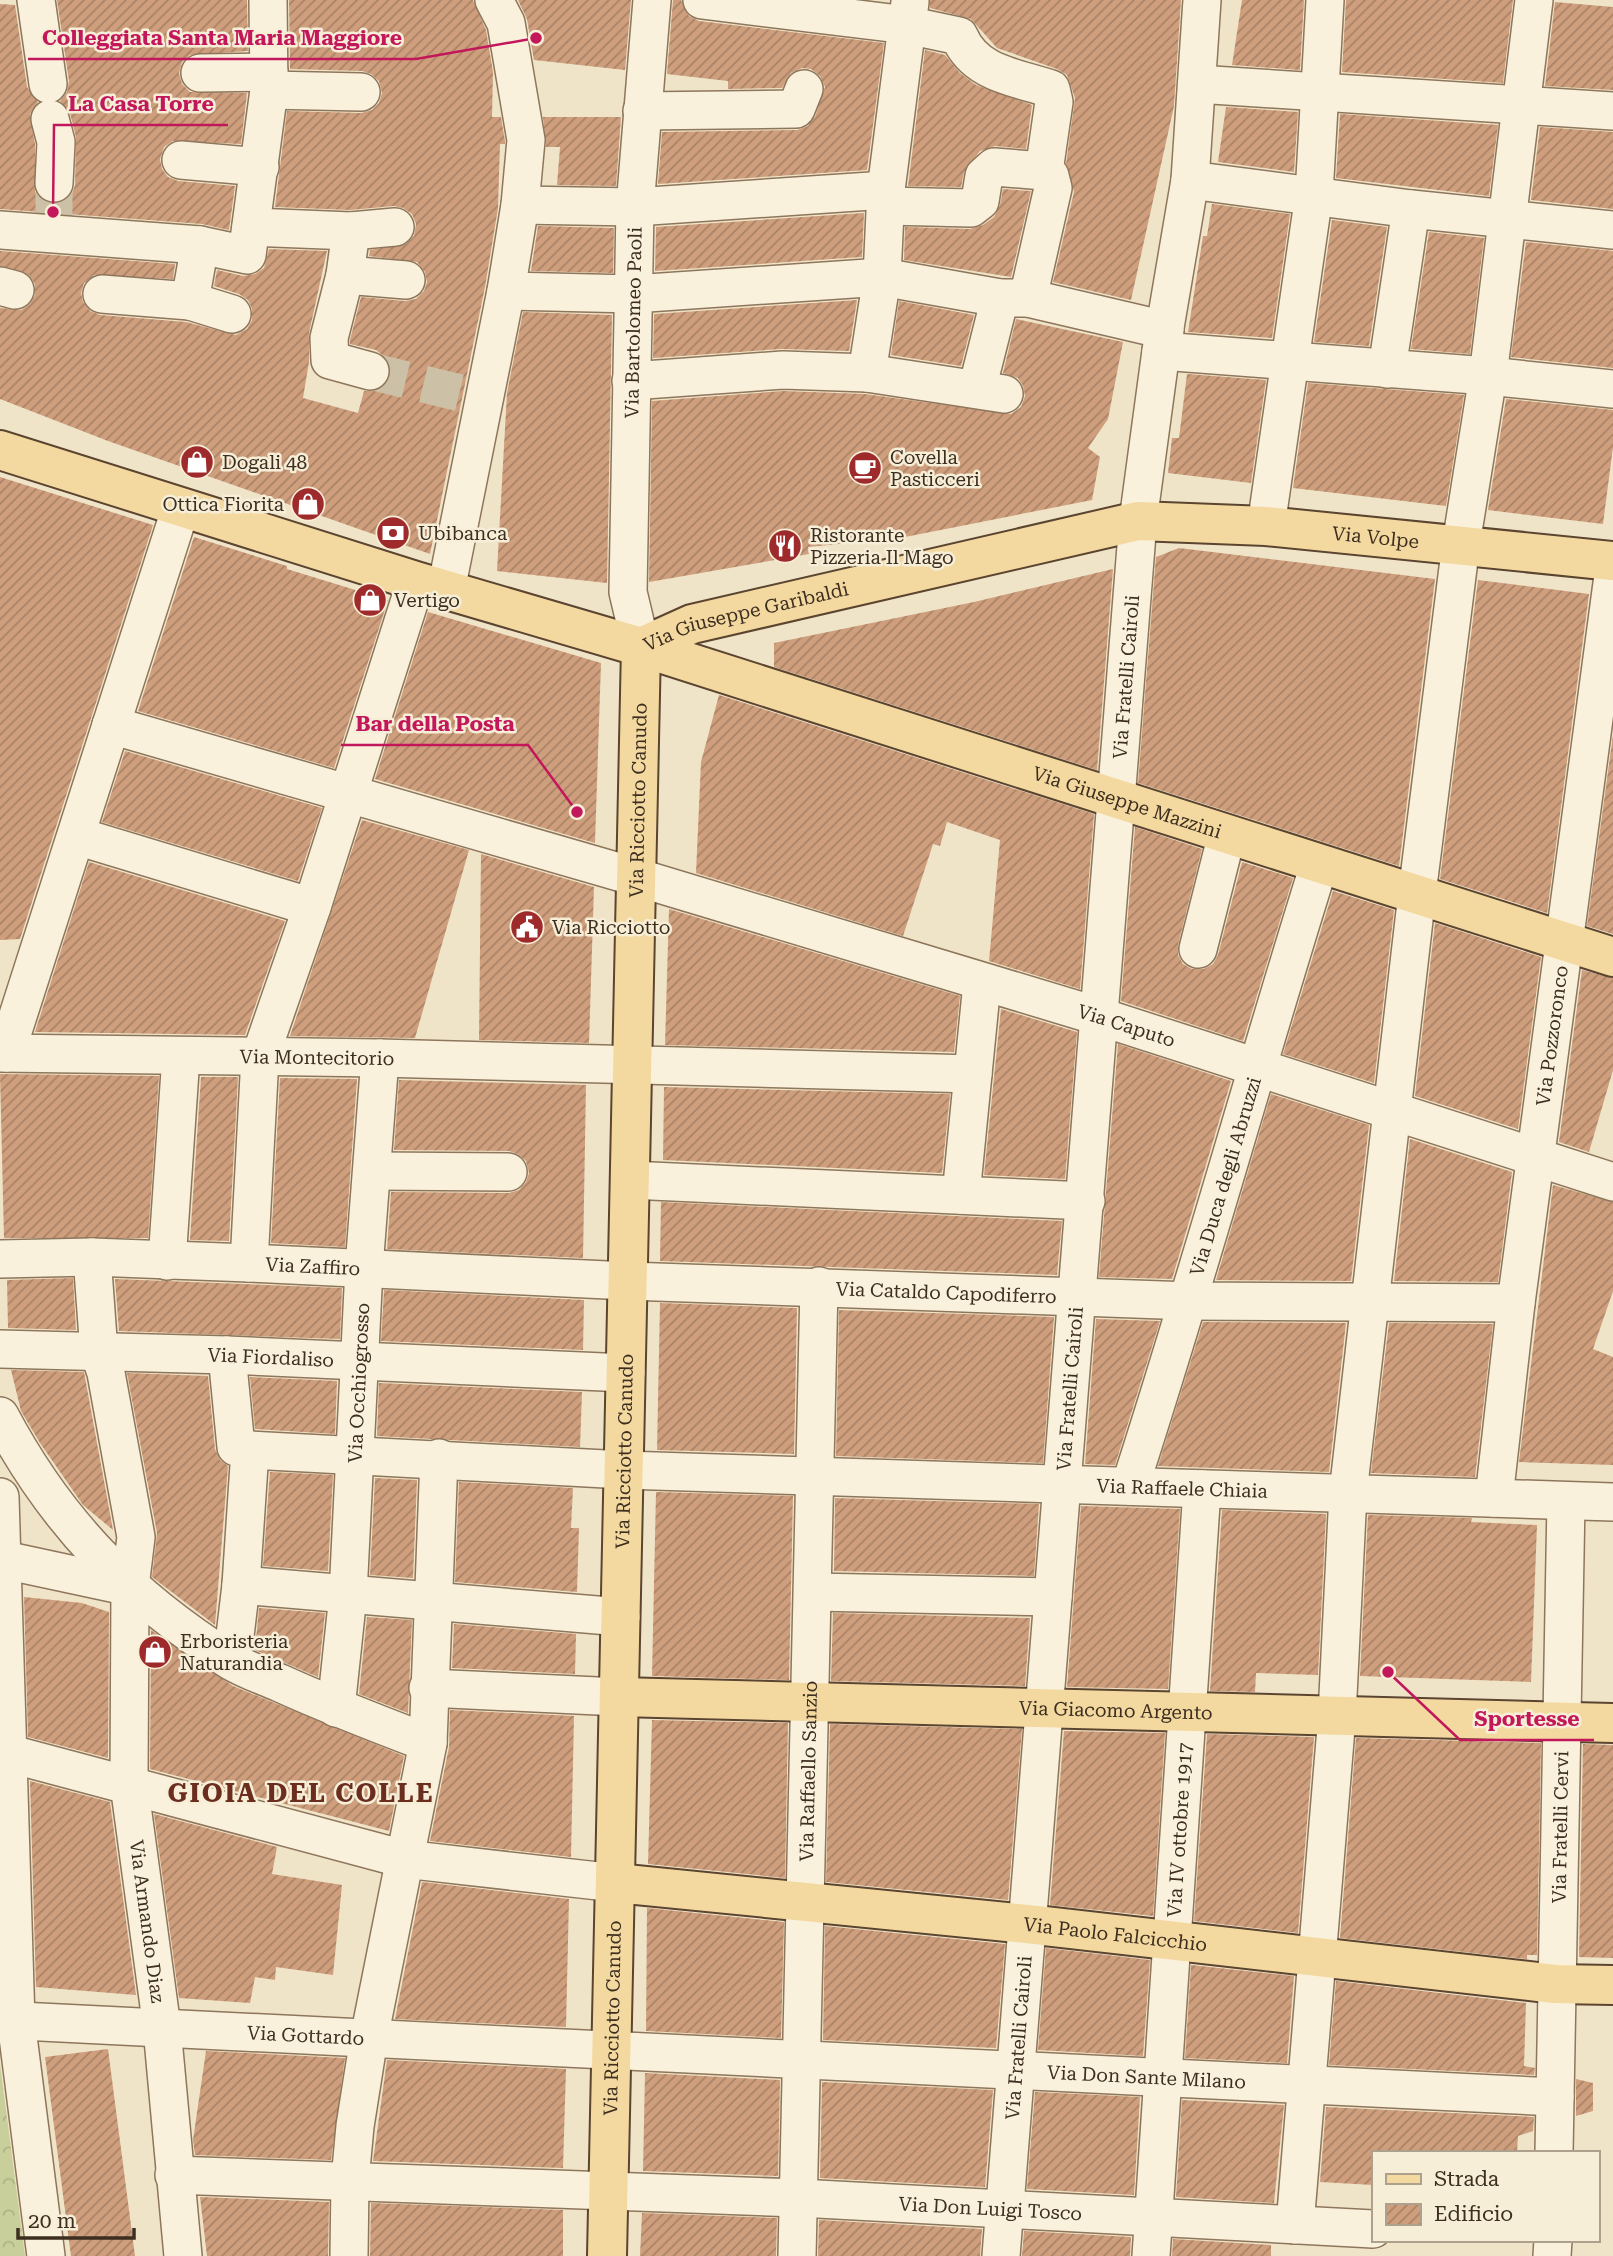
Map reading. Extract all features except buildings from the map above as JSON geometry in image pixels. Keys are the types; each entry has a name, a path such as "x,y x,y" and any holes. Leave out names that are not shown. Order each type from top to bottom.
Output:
{"main road":[{"name":"Via Giuseppe Garibaldi","path":"0,450 431,585 641,646 692,624 1138,521"},
{"name":"Via Volpe","path":"1138,521 1266,526 1613,561"},
{"name":"Via Giuseppe Mazzini","path":"641,646 1613,957"},
{"name":"Via Ricciotto Canudo","path":"607,2256 641,646"},
{"name":"Via Giacomo Argento","path":"619,1697 1613,1723"},
{"name":"Via Paolo Falcicchio","path":"616,1882 1027,1924 1555,1984 1613,1985"}],"street":[{"path":"36,0 51,115 54,183"},
{"path":"0,230 200,245 247,255 269,81 268,0"},
{"path":"249,1263 260,1057 348,795 431,585 506,291 520,205 526,140 506,23 494,0"},
{"name":"Via Bartolomeo Paoli","path":"641,646 628,592 631,381 635,207 652,0"},
{"path":"702,0 908,13 959,36 967,53 986,69 1051,89 1054,102 1044,171"},
{"name":"Via Fratelli Cairoli","path":"1001,2256 1101,1017 1138,521 1189,180 1202,0"},
{"path":"1266,526 1314,195 1323,91 1325,0"},
{"path":"1287,2235 1317,1958 1337,1716 1348,1493 1369,1301 1461,544 1488,376 1534,0"},
{"path":"867,373 882,277 886,197 908,13"},
{"path":"200,73 361,92"},
{"path":"1197,84 1613,111"},
{"path":"642,111 796,109 804,89"},
{"path":"181,160 260,167"},
{"path":"520,205 635,207 886,197 971,208 980,201 984,176 994,167 1044,171 1050,176 1053,188 1014,298 991,392 867,373 783,370 631,381"},
{"path":"1189,180 1411,209 1613,230"},
{"path":"1387,369 1411,209"},
{"path":"251,227 351,231 396,227"},
{"path":"351,231 345,275 329,338 330,360 370,371"},
{"path":"190,301 200,245"},
{"path":"345,275 406,280"},
{"path":"506,291 633,294 882,277 1014,298 1163,340 1289,361 1488,376 1613,389"},
{"path":"102,294 190,301 232,314"},
{"path":"3,1053 77,836 181,507"},
{"name":"Via Pozzoronco","path":"1494,1498 1516,1303 1613,576"},
{"name":"Via Caputo","path":"111,725 636,877 1101,1017 1255,1069 1613,1182"},
{"path":"1198,949 1227,834"},
{"path":"77,836 312,907"},
{"name":"Via Duca degli Abruzzi","path":"1130,1486 1190,1301 1255,1069 1319,865"},
{"path":"961,1195 982,983"},
{"name":"Via Montecitorio","path":"3,1053 380,1058 973,1074"},
{"path":"167,1261 181,1056"},
{"name":"Via Occhiogrosso","path":"336,1708 348,1595 364,1268 374,1171 380,1058"},
{"path":"374,1171 508,1172"},
{"path":"629,1180 1086,1201"},
{"name":"Via Zaffiro","path":"0,1259 92,1258 249,1263 628,1281"},
{"name":"Via Armando Diaz","path":"92,1258 99,1352 106,1373 136,1537 130,1587 129,1784 162,2028 183,2256"},
{"name":"Via Cataldo Capodiferro","path":"628,1281 1190,1301 1516,1303"},
{"name":"Via Raffaello Sanzio","path":"797,2256 819,1286"},
{"name":"Via Fiordaliso","path":"0,1349 227,1355 626,1373"},
{"path":"227,1355 236,1447 250,1450 242,1585 232,1661"},
{"path":"0,1416 28,1469 54,1506 130,1587 232,1661 336,1708 428,1742"},
{"name":"Via Raffaele Chiaia","path":"250,1450 439,1458 624,1470 1613,1503"},
{"path":"349,2256 350,2180 369,2038 428,1742 439,1458"},
{"name":"Via IV ottobre 1917","path":"1151,2256 1202,1489"},
{"path":"0,1497 8,2021 46,2256"},
{"name":"Via Fratelli Cervi","path":"1554,2151 1555,1984 1566,1501"},
{"path":"1,1559 130,1587"},
{"path":"242,1585 621,1617"},
{"path":"813,1592 1053,1597"},
{"path":"428,1688 619,1697"},
{"path":"4,1752 404,1859 616,1882"},
{"name":"Via Gottardo","path":"8,2021 612,2051"},
{"name":"Via Don Sante Milano","path":"612,2051 1555,2097"},
{"name":"Via Don Luigi Tosco","path":"174,2175 799,2198 1154,2217 1287,2235 1372,2229"}],"green space":[{"path":"0,2064 25,2256 0,2256"}],"tunnel":[{"path":"54,183 54,234"},
{"path":"370,371 469,395"}],"place":[{"name":"Colleggiata Santa Maria Maggiore","path":"536,38"},
{"name":"La Casa Torre","path":"53,212"},
{"name":"Dogali 48","path":"197,462"},
{"name":"Covella Pasticceri","path":"865,468"},
{"name":"Ottica Fiorita","path":"308,504"},
{"name":"Ubibanca","path":"393,533"},
{"name":"Ristorante Pizzeria Il Mago","path":"785,546"},
{"name":"Vertigo","path":"370,600"},
{"name":"Bar della Posta","path":"577,812"},
{"name":"Via Ricciotto","path":"527,927"},
{"name":"Erboristeria Naturandia","path":"155,1652"},
{"name":"Sportesse","path":"1388,1672"}],"district":[{"name":"GIOIA DEL COLLE","path":"301,1793"}]}
